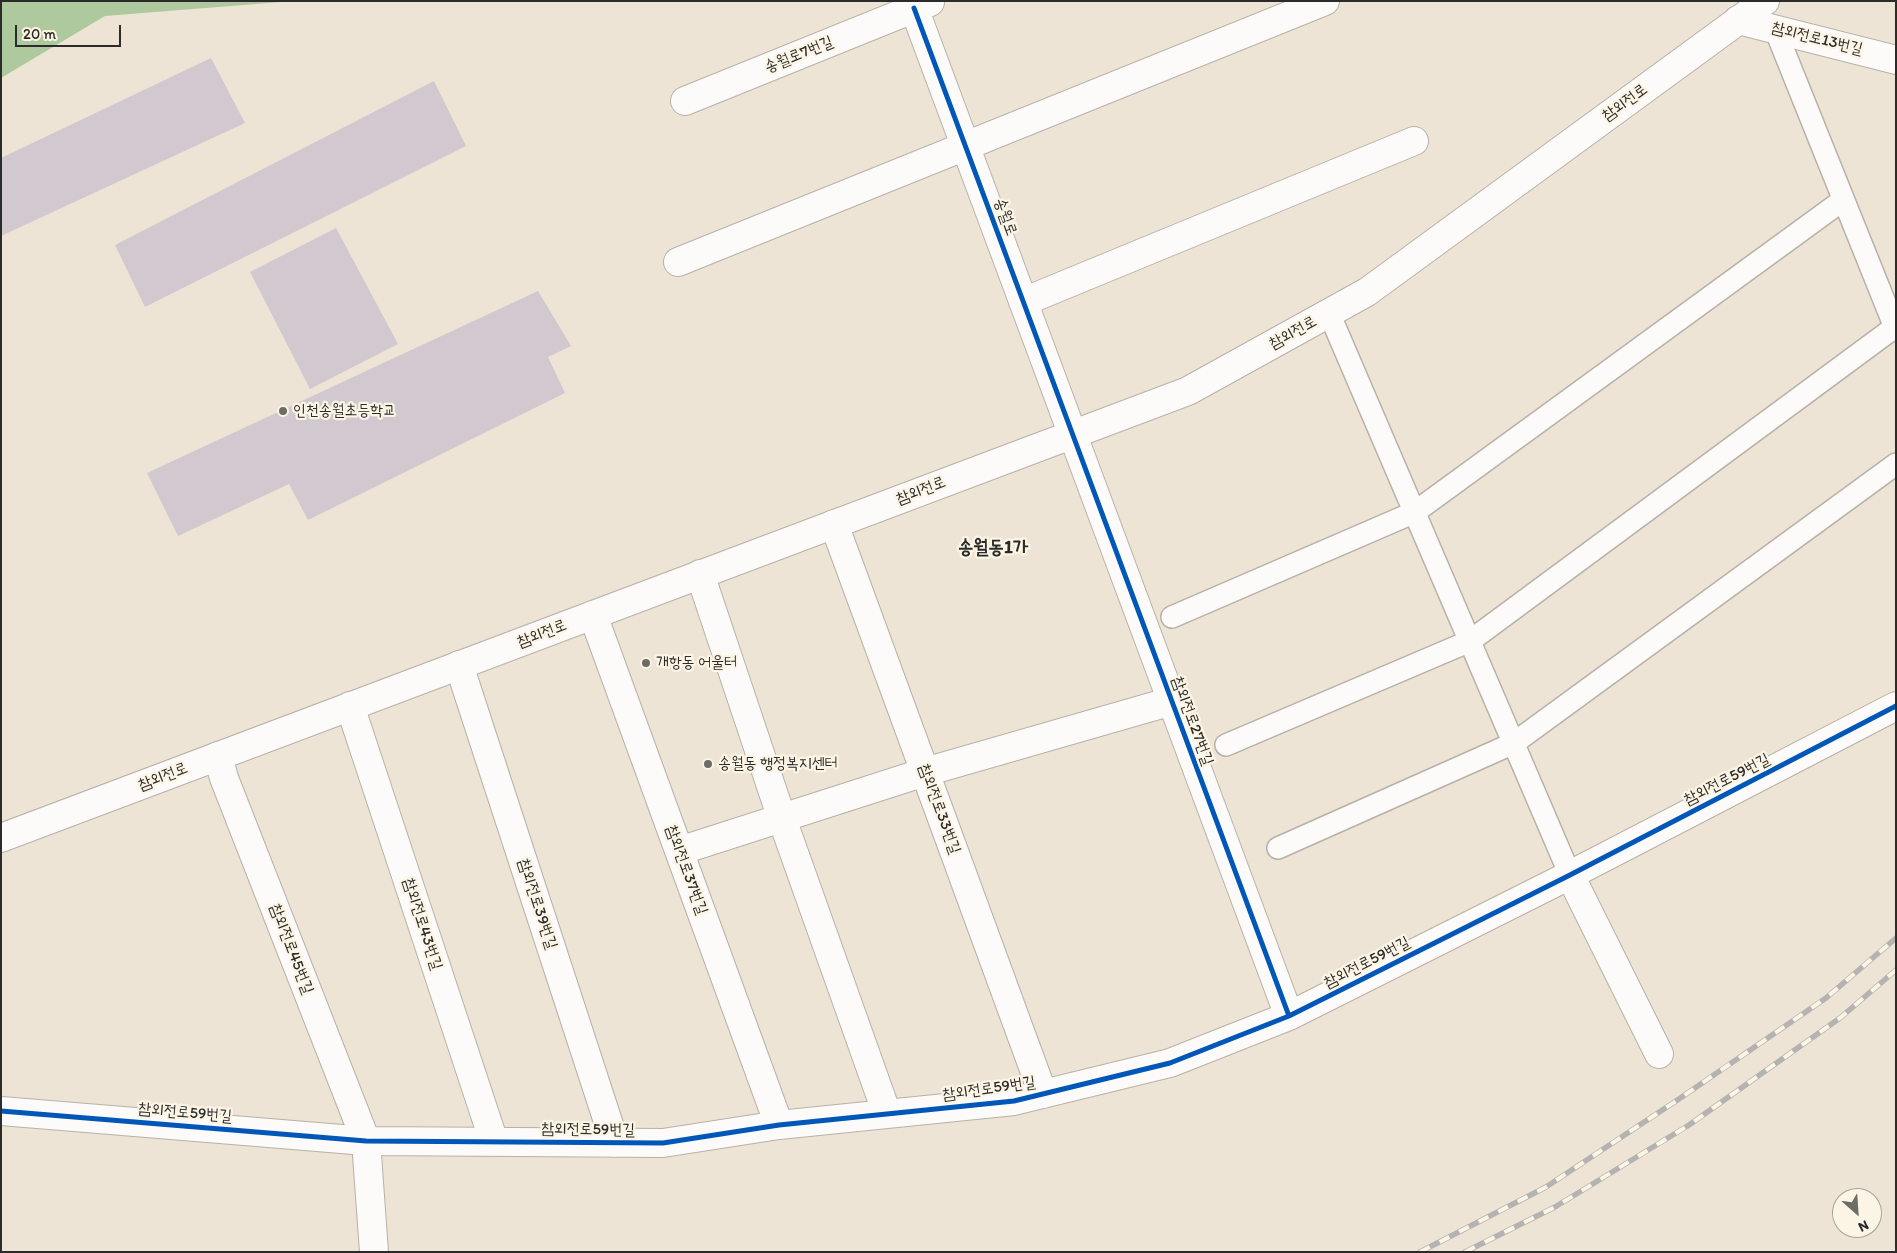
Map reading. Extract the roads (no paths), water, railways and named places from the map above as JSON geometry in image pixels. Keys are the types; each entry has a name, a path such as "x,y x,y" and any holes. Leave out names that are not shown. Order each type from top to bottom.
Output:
{"street":[{"path":"678,262 1325,1"},
{"name":"참외전로","path":"1,838 1188,391 1367,292 1765,1"},
{"name":"송월로","path":"922,5 965,145 1072,434"},
{"name":"송월로7번길","path":"685,101 922,5"},
{"name":"참외전로13번길","path":"1738,20 1896,60"},
{"path":"1023,302 1414,141"},
{"name":"참외전로27번길","path":"1072,434 1289,1016"},
{"name":"참외전로33번길","path":"834,524 1043,1094"},
{"path":"700,574 781,816 887,1114"},
{"name":"참외전로37번길","path":"593,615 779,1125"},
{"name":"참외전로39번길","path":"459,665 615,1143"},
{"path":"679,851 781,816 925,772 1172,701"},
{"name":"참외전로43번길","path":"350,706 494,1142"},
{"name":"참외전로59번길","path":"1,1111 366,1141 663,1143 779,1125 1014,1101 1170,1063 1289,1016 1570,875 1896,706"},
{"name":"참외전로45번길","path":"218,756 224,778 366,1141"},
{"path":"1570,875 1659,1054"},
{"path":"366,1141 374,1252"}],"lane":[{"path":"1226,746 1470,641 1895,328 1775,29"},
{"path":"1172,617 1415,512 1843,200"},
{"path":"1329,313 1570,875"},
{"path":"1278,848 1514,743 1896,464"}],"railway":[{"path":"1420,1252 1546,1187 1826,998 1896,938"},
{"path":"1465,1252 1555,1207 1689,1125 1840,1018 1896,970"}],"place":[{"name":"인천송월초등학교","path":"283,411"},
{"name":"개항동 어울터","path":"646,663"},
{"name":"송월동 행정복지센터","path":"708,764"}],"district":[{"name":"송월동1가","path":"993,548"}]}
